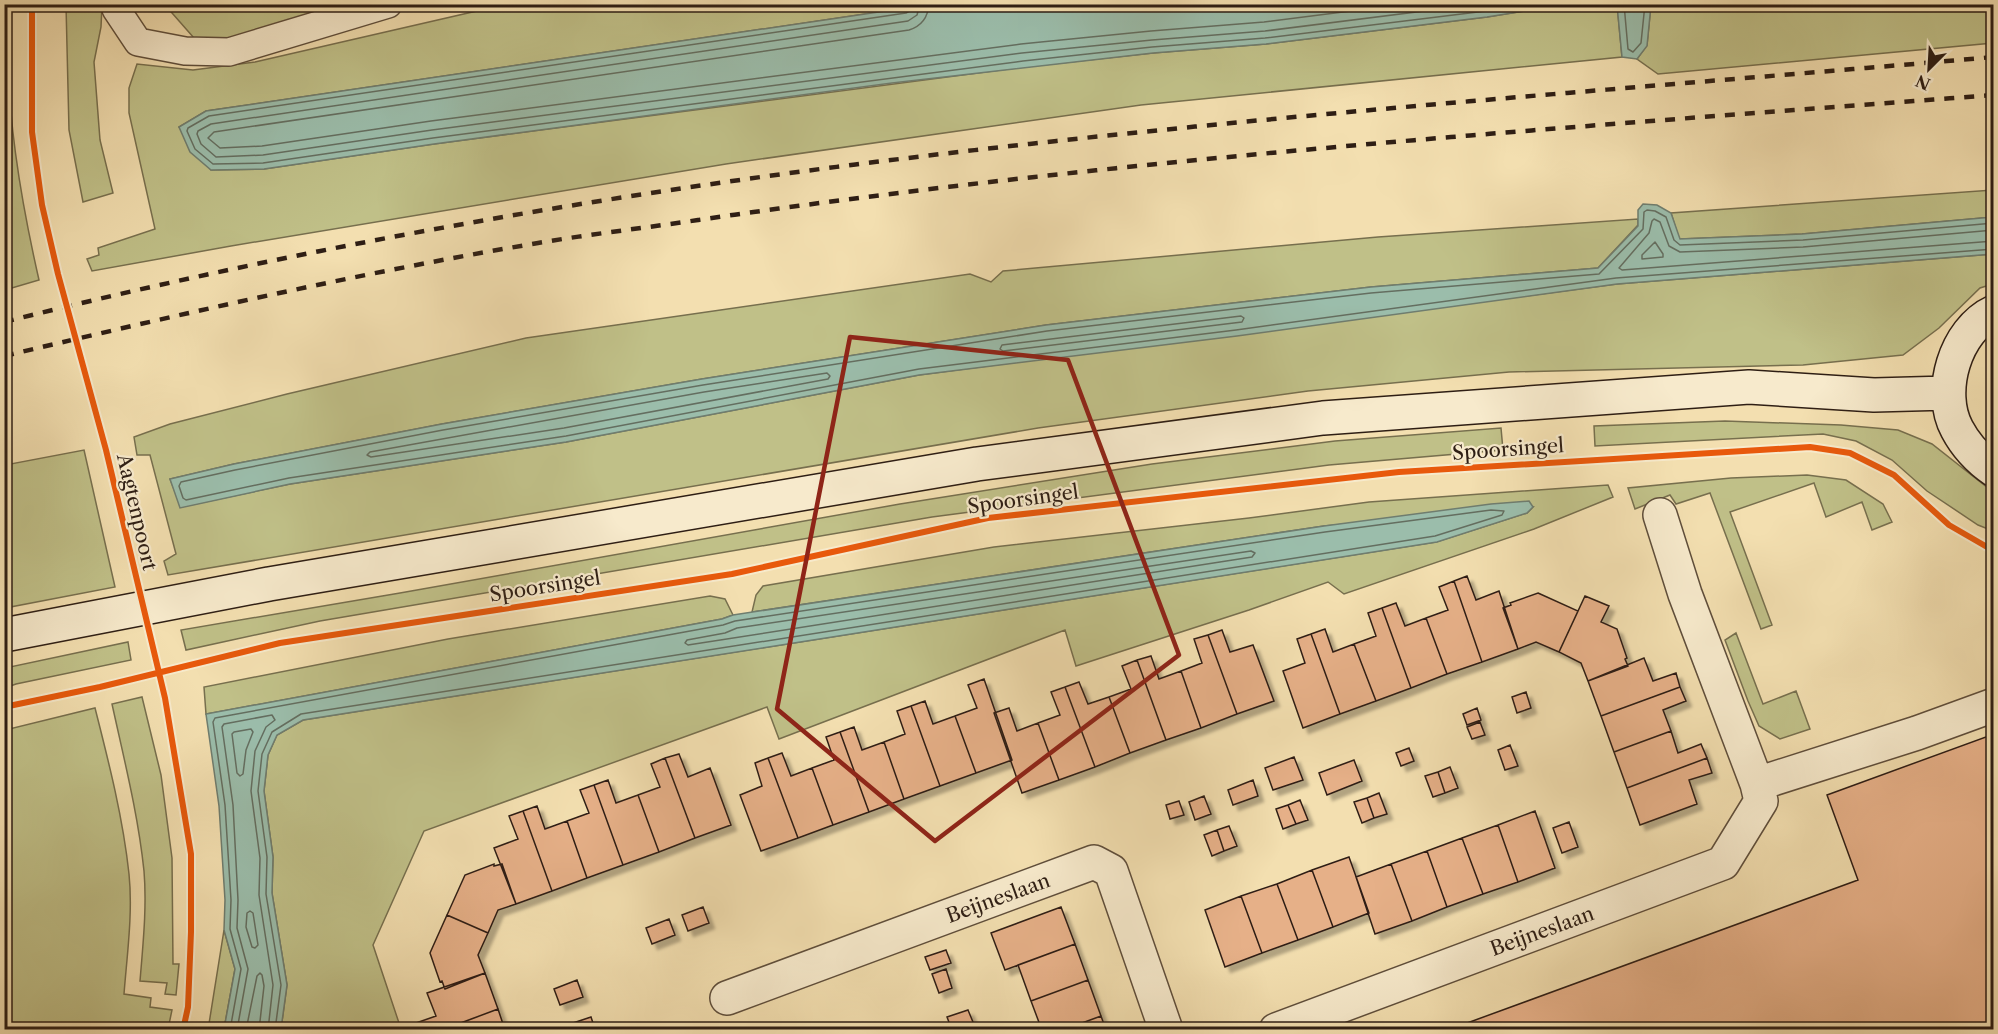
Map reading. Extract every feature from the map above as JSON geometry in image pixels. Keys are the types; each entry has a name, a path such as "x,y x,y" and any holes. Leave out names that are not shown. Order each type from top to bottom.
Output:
{"main road":[{"path":"1994,312 1988,314 1966,336 1953,363 1948,393 1956,428 1976,457 1994,470"},
{"name":"Spoorsingel","path":"4,635 269,584 977,464 1323,418 1749,387 1874,394 1948,393"},
{"name":"Beijneslaan","path":"1276,1029 1723,863 1761,801 1757,784 1685,594 1660,515"},
{"path":"1757,784 1917,733 1994,705"},
{"name":"Beijneslaan","path":"727,998 1094,862 1111,871 1166,1029"}],"lane":[{"path":"117,4 116,9 138,42 185,51 229,52 388,4"}],"highlighted area":[{"path":"850,337 1068,360 1179,655 935,841 777,709"}],"green space":[{"path":"1617,4 1622,57 1141,105 726,164 92,271 87,259 99,255 98,248 155,229 129,113 129,88 137,64 193,70 255,62 481,10 487,5 926,5 206,111 179,127 211,170 264,169 434,144 1024,67 1266,44 1487,17 1561,5"},
{"path":"4,5 12,5 8,50 11,120 23,200 39,280 5,290"},
{"path":"66,5 102,5 101,27 94,62 100,140 113,193 83,202 69,130"},
{"path":"165,5 340,5 236,38 194,38"},
{"path":"1651,5 1993,5 1993,43 1658,74 1637,59 1647,45"},
{"path":"1993,190 1993,217 1802,234 1679,239 1671,213"},
{"path":"1638,219 1638,225 1598,268 1371,287 1046,325 702,379 442,424 234,464 170,479 181,507 290,484 566,442 919,375 1617,284 1993,254 1993,284 1980,288 1939,328 1903,355 1803,365 1509,372 1308,391 1038,428 168,575 164,561 176,554 150,455 137,455 134,437 170,424 287,394 526,338 970,274 991,282 1003,271 1378,237"},
{"path":"1725,421 1841,425 1898,430 1932,444 1993,492 1993,531 1978,525 1927,491 1892,460 1856,441 1823,434 1595,446 1594,426"},
{"path":"1501,428 1503,450 1329,465 932,517 320,621 186,650 181,630 900,504 1152,464 1335,441"},
{"path":"84,450 115,587 5,608 5,465"},
{"path":"1807,475 1846,480 1883,504 1892,522 1872,530 1862,502 1826,517 1814,483 1730,512 1772,625 1761,629 1710,493 1676,504 1670,495 1635,509 1628,488 1731,478"},
{"path":"1608,485 1613,497 1534,529 1344,594 1328,582 1076,666 1065,630 779,739 767,707 424,831 373,945 401,1029 281,1029 287,985 272,893 273,857 264,791 268,755 277,735 303,720 1436,542 1527,513 1533,507 1324,526 752,612 756,595 763,586 994,547 1369,502"},
{"path":"710,596 725,599 733,615 722,619 206,714 204,687 448,639"},
{"path":"1736,633 1763,704 1796,691 1810,729 1780,739 1759,726 1725,640"},
{"path":"128,642 131,660 5,688 5,668"},
{"path":"142,697 161,775 172,858 173,964 179,964 176,995 165,994 167,983 140,981 145,912 144,871 134,808 112,704"},
{"path":"95,708 119,811 129,874 130,919 124,994 151,998 150,1007 172,1010 168,1029 5,1029 5,730"},
{"path":"224,930 235,969 224,1029 208,1030"}],"water":[{"path":"926,5 1561,5 1487,17 1266,44 1153,53 892,83 264,169 211,170 190,152 179,127 206,111"},
{"path":"1617,5 1651,5 1647,46 1637,59 1622,57"},
{"path":"1643,204 1657,205 1671,213 1680,239 1802,234 1993,217 1993,254 1617,284 1237,336 919,375 566,442 290,484 180,508 170,479 234,464 442,424 702,379 1046,325 1371,287 1598,268 1638,226 1638,210"},
{"path":"1529,501 1533,507 1527,513 1437,542 303,720 277,735 268,755 264,791 273,857 272,893 287,985 281,1029 224,1029 235,969 224,930 225,900 219,806 206,714 722,619 733,615 1324,526"}],"building":[{"path":"1467,576 1476,600 1499,591 1518,649 1482,662 1454,581"},
{"path":"1454,581 1482,662 1447,674 1426,618 1448,610 1439,587"},
{"path":"1538,593 1578,611 1559,652 1536,642 1518,649 1503,608 1511,605 1510,603"},
{"path":"1585,596 1609,606 1601,622 1617,629 1628,666 1588,681 1581,663 1559,652"},
{"path":"1396,603 1405,626 1426,618 1447,674 1411,688 1382,608"},
{"path":"1382,608 1411,688 1376,701 1354,644 1376,636 1368,613"},
{"path":"1325,629 1333,652 1354,644 1376,701 1340,714 1311,634"},
{"path":"1222,630 1230,652 1253,645 1274,701 1237,714 1208,635"},
{"path":"1311,634 1340,714 1303,728 1283,671 1305,663 1297,639"},
{"path":"1208,635 1237,714 1201,728 1181,671 1202,663 1194,639"},
{"path":"1151,656 1159,679 1181,671 1201,728 1166,740 1137,660"},
{"path":"1644,658 1653,681 1676,673 1680,687 1601,716 1588,681"},
{"path":"1137,660 1166,740 1130,753 1109,697 1131,689 1122,666"},
{"path":"984,679 1012,760 976,773 955,716 977,708 968,685"},
{"path":"1079,682 1088,704 1109,697 1130,753 1095,767 1065,687"},
{"path":"1065,687 1095,767 1059,780 1038,723 1060,715 1051,692"},
{"path":"1680,687 1686,701 1663,710 1671,731 1614,752 1601,716"},
{"path":"1526,692 1531,708 1517,713 1512,697"},
{"path":"925,701 933,724 955,716 976,773 940,786 911,706"},
{"path":"911,706 940,786 904,799 884,742 905,734 897,711"},
{"path":"1009,708 1017,731 1038,723 1059,780 1022,793 994,713"},
{"path":"1477,708 1481,720 1467,725 1463,714"},
{"path":"1480,722 1485,735 1472,739 1467,727"},
{"path":"854,727 862,750 884,742 904,799 869,812 840,732"},
{"path":"1671,731 1678,753 1701,744 1707,758 1627,788 1614,752"},
{"path":"840,732 869,812 833,825 812,768 834,760 826,737"},
{"path":"1994,734 1994,1030 1448,1030 1858,880 1827,795"},
{"path":"1510,745 1518,766 1505,770 1498,750"},
{"path":"1409,748 1414,761 1401,766 1396,753"},
{"path":"782,753 791,776 812,768 833,825 798,838 768,758"},
{"path":"679,754 688,777 710,768 731,825 695,838 665,758"},
{"path":"1294,757 1303,780 1273,790 1265,768"},
{"path":"665,758 695,838 659,852 638,795 660,787 651,764"},
{"path":"768,758 798,838 761,851 740,795 762,786 755,763"},
{"path":"1707,758 1712,773 1689,780 1697,804 1640,825 1627,788"},
{"path":"1354,760 1362,781 1327,795 1319,773"},
{"path":"1450,767 1458,788 1445,793 1438,772"},
{"path":"1438,772 1445,793 1433,797 1425,776"},
{"path":"608,780 616,803 638,795 659,852 623,865 594,785"},
{"path":"1253,780 1258,796 1233,805 1228,790"},
{"path":"594,785 623,865 587,878 567,821 589,813 580,790"},
{"path":"1379,793 1387,814 1374,818 1367,798"},
{"path":"1204,796 1211,814 1195,820 1189,802"},
{"path":"1367,798 1374,818 1362,823 1354,802"},
{"path":"1300,800 1308,820 1296,824 1288,805"},
{"path":"1179,801 1184,815 1170,819 1166,805"},
{"path":"1288,805 1296,824 1283,829 1276,809"},
{"path":"537,806 545,829 567,821 587,878 552,891 523,811"},
{"path":"523,811 552,891 516,904 494,848 518,839 509,816"},
{"path":"1535,811 1555,868 1518,882 1498,825"},
{"path":"1569,822 1578,847 1562,853 1553,828"},
{"path":"1498,825 1518,882 1483,894 1462,838"},
{"path":"1229,826 1237,846 1224,851 1217,830"},
{"path":"1217,830 1224,851 1212,856 1204,835"},
{"path":"1462,838 1483,894 1447,907 1427,851"},
{"path":"1427,851 1447,907 1412,921 1391,864"},
{"path":"1349,857 1369,913 1333,927 1312,870"},
{"path":"494,864 494,866 502,864 516,904 498,910 488,933 447,915 465,875"},
{"path":"1391,864 1412,921 1375,934 1356,877"},
{"path":"1312,870 1333,927 1298,940 1277,884"},
{"path":"1277,884 1298,940 1262,953 1241,896"},
{"path":"1241,896 1262,953 1225,967 1205,910"},
{"path":"703,907 709,923 688,931 682,915"},
{"path":"1061,907 1075,944 1005,970 991,933"},
{"path":"447,915 488,933 478,955 485,973 445,989 442,981 440,982 430,953"},
{"path":"669,919 675,935 652,944 646,928"},
{"path":"1075,944 1088,980 1031,1001 1018,965"},
{"path":"946,950 951,963 930,970 925,957"},
{"path":"946,969 952,988 939,993 932,974"},
{"path":"485,973 498,1009 442,1030 414,1030 413,1024 436,1016 427,993"},
{"path":"577,980 583,997 560,1005 554,989"},
{"path":"1088,980 1101,1016 1063,1030 1024,1030 1040,1025 1031,1001"},
{"path":"498,1009 505,1030 442,1030"},
{"path":"968,1010 973,1022 952,1030 947,1017"},
{"path":"1101,1016 1106,1030 1063,1030"},
{"path":"591,1017 595,1029 572,1030 570,1024"}],"railway":[{"path":"4,322 208,274 414,233 620,198 828,168 973,150 1264,120 1994,57"},
{"path":"4,356 404,267 578,237 859,198 1182,161 1344,146 1994,95"}],"cycle path":[{"name":"Aagtenpoort","path":"32,4 32,132 42,205 58,274 106,450 165,698 191,854 188,1007 183,1030"},
{"path":"4,707 100,687 280,643 732,574 988,518 1399,472 1810,447 1850,453 1894,475 1949,525 1994,551"}]}
